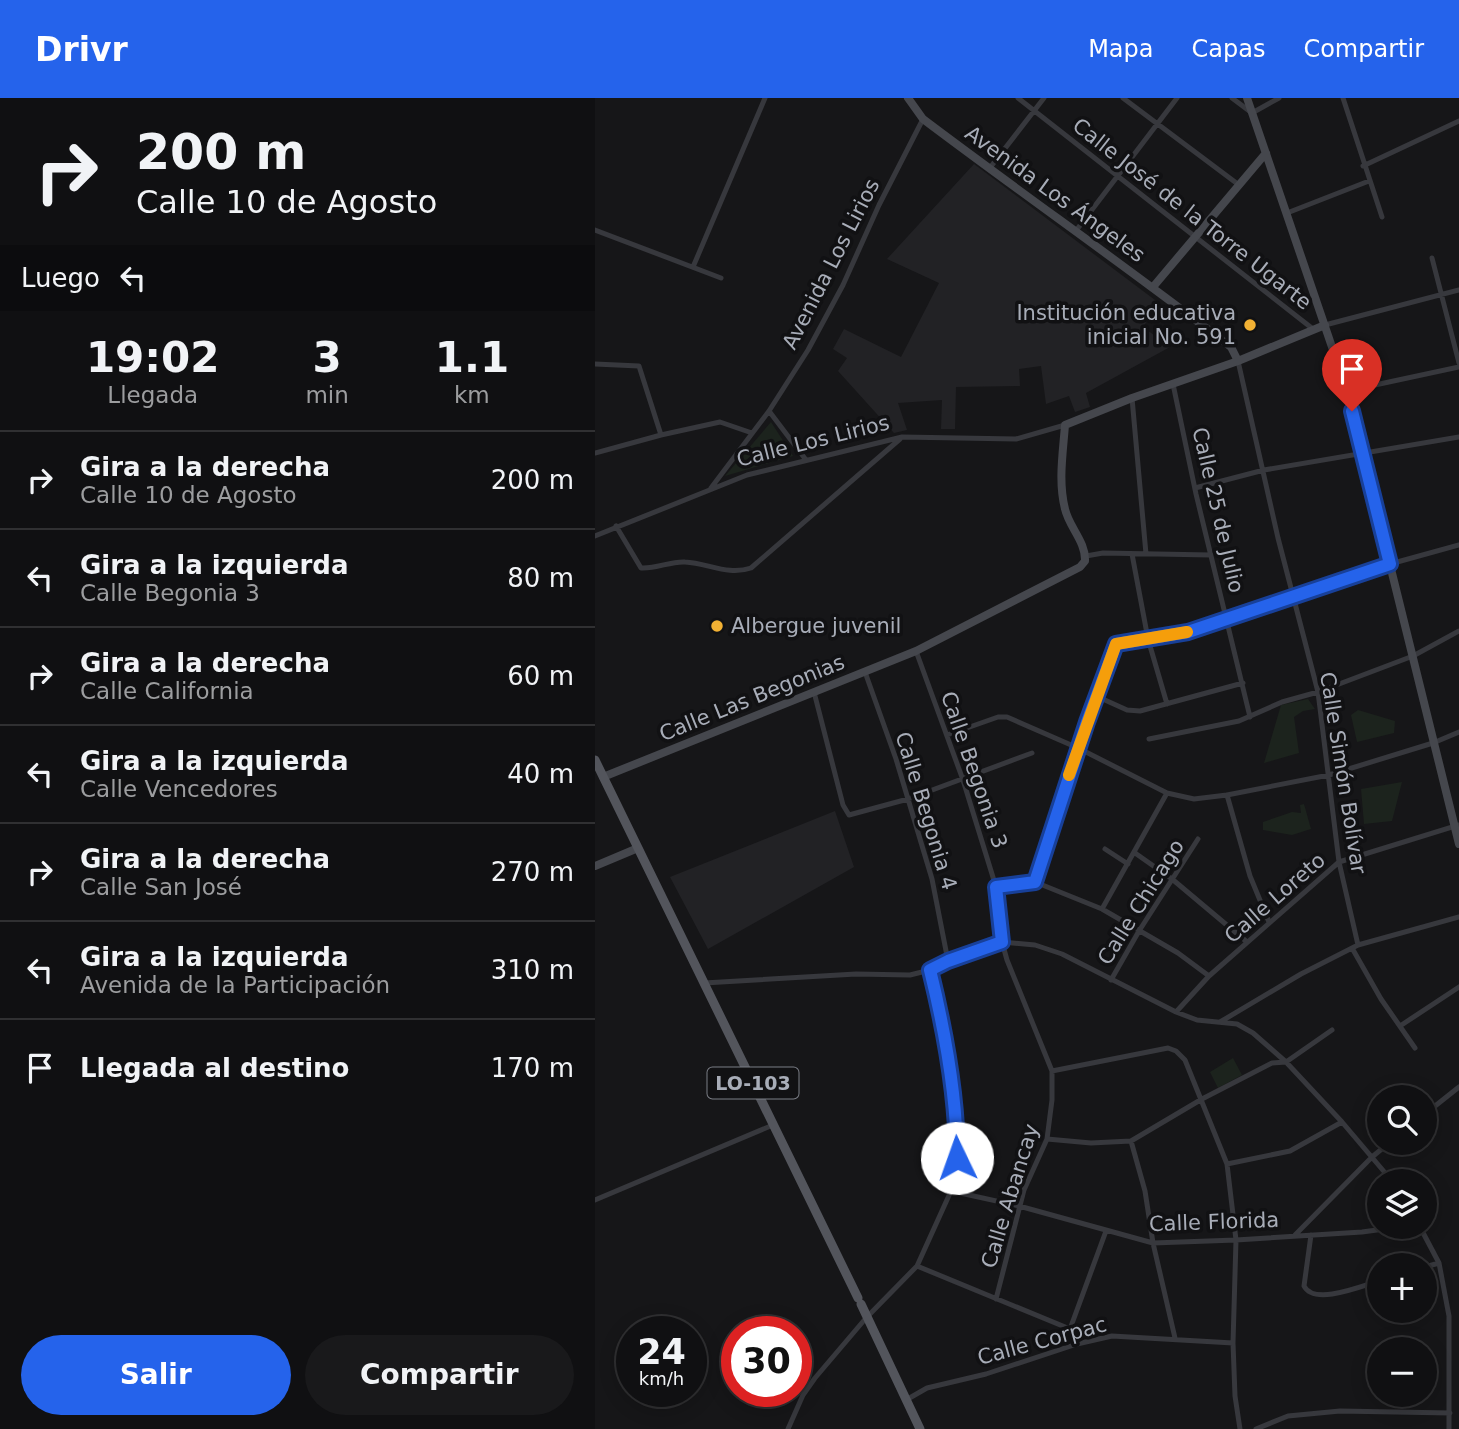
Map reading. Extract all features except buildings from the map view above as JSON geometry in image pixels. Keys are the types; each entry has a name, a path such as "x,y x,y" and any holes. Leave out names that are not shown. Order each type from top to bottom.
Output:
{"main road":[{"name":"LO-103","path":"595,760 920,1429"}],"street":[{"path":"693,267 765,98"},
{"name":"Avenida Los Ángeles","path":"908,98 923,119 1153,287 1231,347 1238,360"},
{"path":"914,106 920,98"},
{"name":"Calle José de la Torre Ugarte","path":"1018,98 1313,329"},
{"path":"989,169 1044,98"},
{"path":"1123,98 1239,185"},
{"path":"1075,232 1177,98"},
{"path":"1232,98 1252,113"},
{"path":"1247,98 1347,391 1433,743 1457,826 1459,844"},
{"path":"1252,113 1279,98"},
{"path":"1343,98 1363,166 1382,217"},
{"name":"Avenida Los Lirios","path":"711,488 769,411 808,350 843,285 879,205 923,119"},
{"path":"1363,166 1459,121"},
{"path":"1153,287 1266,153"},
{"path":"1287,213 1369,181"},
{"path":"595,230 721,278"},
{"path":"1347,391 1459,365 1432,258"},
{"path":"1325,325 1459,290"},
{"name":"Calle Los Lirios","path":"595,536 747,475 902,436 1016,439 1065,425 1325,325"},
{"name":"Calle Simón Bolívar","path":"1238,360 1277,538 1318,692 1339,862 1355,946 1415,1048"},
{"path":"595,363 639,366 661,435"},
{"name":"Calle 25 de Julio","path":"1173,384 1250,717"},
{"path":"1132,398 1146,554"},
{"path":"769,411 806,460"},
{"path":"595,453 720,422 752,433"},
{"path":"1065,425 1062,496 1065,513 1086,556 1103,553 1211,555"},
{"path":"616,526 641,568 685,562 733,571 751,568 902,436"},
{"path":"1195,488 1264,470 1363,451 1459,437"},
{"path":"1035,882 1078,748 1118,642 1188,632 1390,564 1459,545"},
{"path":"1132,554 1148,639 1167,704"},
{"name":"Calle Las Begonias","path":"603,777 916,651 1059,579 1083,565 1086,556"},
{"path":"1149,739 1250,717 1282,702 1318,692 1413,656 1459,631"},
{"name":"Calle Begonia 3","path":"916,651 963,780 996,887 1002,942"},
{"name":"Calle Begonia 4","path":"865,672 932,879 948,961"},
{"path":"1096,696 1127,710 1140,711 1243,683"},
{"path":"813,691 846,813 855,815 908,799 1032,753"},
{"path":"947,736 1002,716 1078,748 1167,793 1194,799 1329,775 1433,743 1459,732"},
{"path":"1102,909 1167,793"},
{"path":"1227,795 1250,876 1269,922"},
{"name":"Calle Loreto","path":"1176,1012 1209,976 1339,862 1457,826"},
{"name":"Calle Chicago","path":"1111,980 1198,839"},
{"path":"595,866 638,848"},
{"path":"1105,849 1128,864"},
{"path":"1135,853 1247,942"},
{"path":"996,887 1035,882 1102,909 1178,953 1209,976"},
{"path":"1218,1023 1355,946 1459,916"},
{"path":"704,984 856,974 910,975 1002,942 1035,945 1062,954 1176,1012 1197,1020 1237,1024 1254,1033 1286,1062 1382,1169"},
{"name":"Calle Abancay","path":"996,1299 1019,1206 1047,1139 1052,1100 1052,1071 1002,942"},
{"path":"788,1429 803,1395 866,1318 917,1266 951,1191 957,1158 957,1139 944,1024 930,970"},
{"path":"1400,1026 1459,987"},
{"path":"1047,1139 1091,1143 1131,1141 1202,1099 1272,1063 1286,1062 1332,1030"},
{"path":"1052,1071 1173,1049 1185,1060 1227,1164 1236,1240 1233,1343 1235,1396 1240,1429"},
{"path":"1437,1104 1459,1087"},
{"path":"1227,1164 1290,1152 1342,1122"},
{"path":"595,1200 773,1125"},
{"path":"1131,1141 1145,1191 1153,1243 1175,1338"},
{"path":"1295,1235 1374,1155"},
{"name":"Calle Florida","path":"951,1191 1019,1206 1153,1243 1367,1230"},
{"path":"1070,1329 1106,1231"},
{"path":"1311,1235 1304,1286 1308,1293 1314,1296 1336,1293 1367,1284"},
{"path":"1426,1239 1439,1263 1448,1316 1449,1429"},
{"path":"917,1266 1070,1329 1077,1344"},
{"name":"Calle Corpac","path":"905,1400 927,1388 986,1374 1077,1344 1112,1336 1233,1343"},
{"path":"1256,1429 1288,1416 1340,1411 1450,1413"}],"shaded area":[{"path":"974,164 1159,303 1143,327 1170,347 1086,393 1090,407 1075,412 1069,396 1046,404 1041,366 1019,369 1020,386 956,387 955,429 941,429 942,400 898,403 907,430 894,433 838,371 847,358 833,349 844,329 901,357 939,283 887,259"},
{"path":"771,422 793,456 725,476"},
{"path":"1308,699 1315,709 1303,711 1294,717 1299,753 1264,763 1281,705"},
{"path":"1358,710 1395,721 1394,733 1357,742 1351,715"},
{"path":"1402,782 1392,821 1364,824 1361,789"},
{"path":"1304,804 1311,829 1292,835 1263,830 1263,822 1292,812 1301,813 1300,805"},
{"path":"835,811 854,867 708,949 670,877"},
{"path":"1233,1058 1242,1075 1218,1088 1210,1072"}],"slow traffic":[{"path":"1069,775 1116,644 1125,640 1187,632"}],"place":[{"name":"Institución educativa inicial No. 591","path":"1250,325"},
{"name":"Albergue juvenil","path":"717,626"}],"route":[{"path":"957,1158 944,1024 930,970 1002,942 996,887 1035,882 1087,722 1110,656 1118,642 1188,632 1390,564 1352,411"}]}
